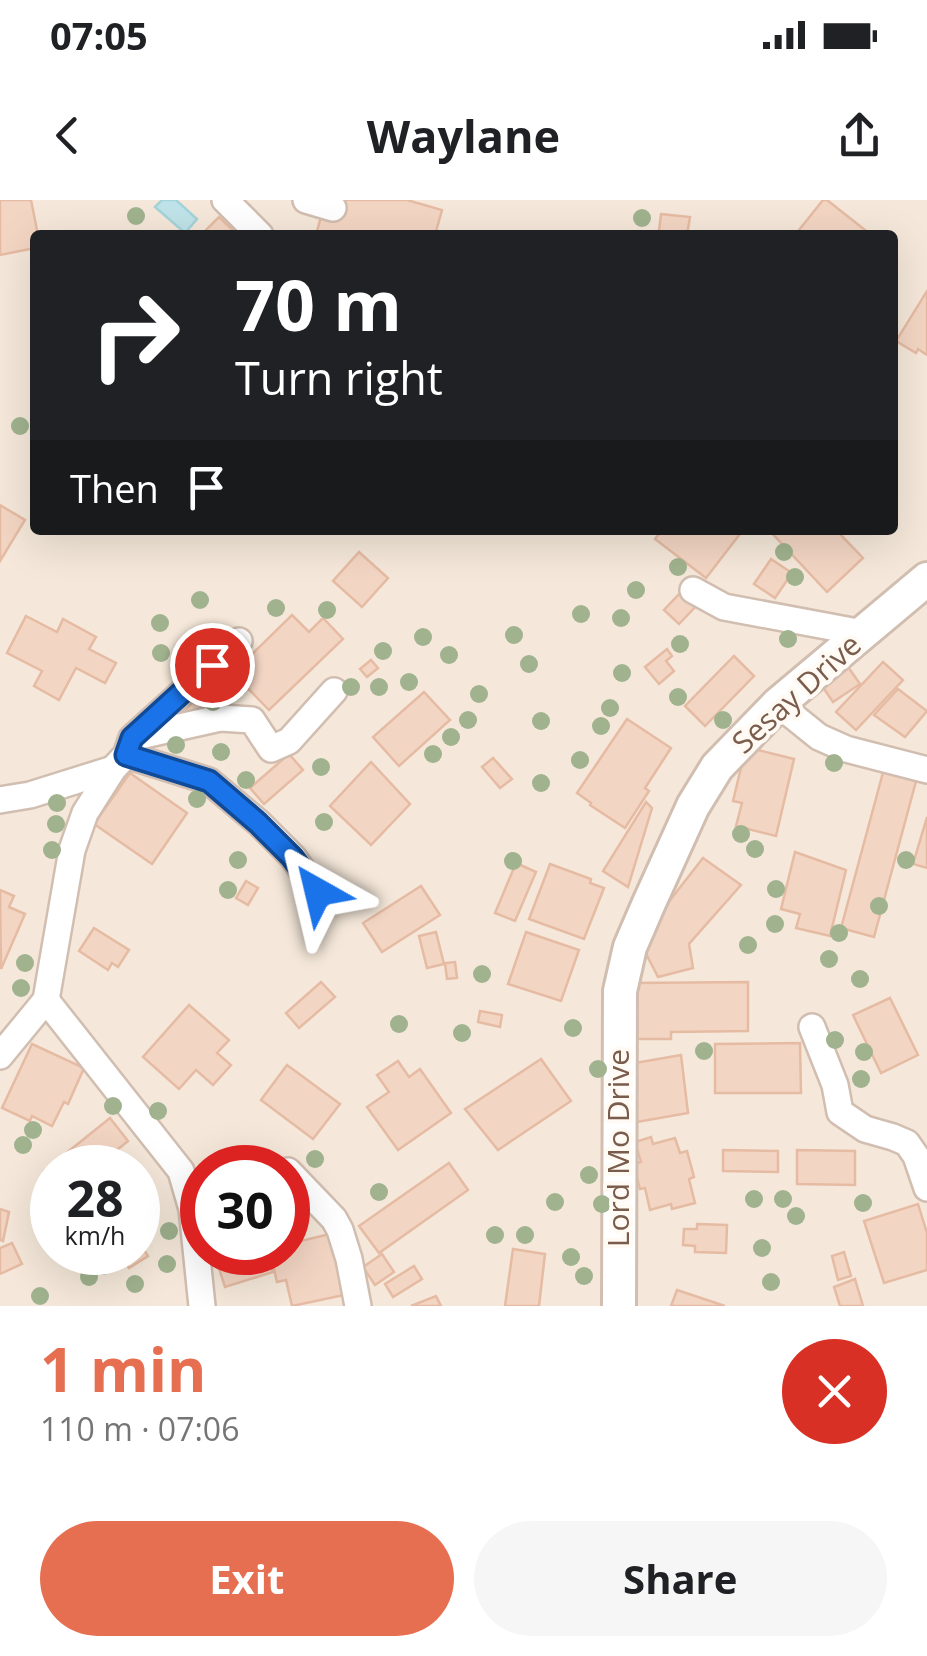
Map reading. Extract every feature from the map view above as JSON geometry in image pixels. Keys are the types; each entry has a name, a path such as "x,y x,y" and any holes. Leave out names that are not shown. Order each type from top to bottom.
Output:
{"street":[{"path":"227,200 255,230"},
{"path":"306,200 333,208"},
{"name":"Sesay Drive","path":"620,991 630,947 693,806 717,767 778,704 927,579"},
{"path":"693,590 724,607 863,633"},
{"path":"0,1056 46,1000 72,850 85,812 124,754 239,641"},
{"path":"0,800 30,795 220,718 252,720 271,749 288,741 334,692"},
{"path":"778,704 819,737 846,749 927,770"},
{"path":"124,754 209,781 292,857 318,892"},
{"name":"Lord Mo Drive","path":"619,1306 620,991"},
{"path":"46,1000 181,1171 192,1209 202,1306"},
{"path":"812,1027 835,1086 840,1112 865,1129 907,1143 927,1188"},
{"path":"310,1194 340,1230 358,1306"}],"shaded area":[{"path":"0,200 927,200 927,1306 0,1306"}],"water":[{"path":"162,200 176,200 197,219 188,230 182,230 155,207"}],"building":[{"path":"0,200 31,200 37,230 30,230 30,249 0,255"},
{"path":"346,200 407,200 442,210 436,230 317,230 323,209 342,214"},
{"path":"827,200 865,230 799,230"},
{"path":"661,214 690,217 688,230 659,230"},
{"path":"219,217 233,230 206,230"},
{"path":"927,291 927,355 918,349 916,353 898,342"},
{"path":"0,505 25,520 0,561"},
{"path":"658,535 739,535 706,578 655,539"},
{"path":"774,535 841,535 863,558 827,592"},
{"path":"359,552 388,578 362,607 333,581"},
{"path":"771,559 792,573 775,598 754,584"},
{"path":"682,591 697,605 679,624 664,610"},
{"path":"292,615 309,632 323,618 343,639 269,710 233,673"},
{"path":"26,616 57,632 63,619 96,637 89,649 116,663 105,683 76,668 59,700 34,686 42,671 7,653"},
{"path":"667,649 672,656 666,661 674,671 659,684 645,667"},
{"path":"734,656 754,676 705,726 685,706"},
{"path":"371,660 378,668 367,677 360,669"},
{"path":"883,662 903,680 856,730 836,712"},
{"path":"846,664 860,684 833,702 820,683"},
{"path":"898,689 927,711 905,737 874,715"},
{"path":"424,692 450,720 399,766 373,737"},
{"path":"197,697 209,707 198,720 186,710"},
{"path":"627,719 671,748 625,828 577,793"},
{"path":"746,747 794,759 776,836 736,826 742,803 733,801"},
{"path":"289,754 303,770 264,804 250,788"},
{"path":"493,758 512,779 500,788 482,767"},
{"path":"371,762 410,804 371,845 330,806"},
{"path":"885,765 918,774 874,937 841,928"},
{"path":"130,773 187,813 152,864 94,824"},
{"path":"646,802 652,808 628,887 603,871"},
{"path":"927,817 927,868 913,864"},
{"path":"795,852 846,870 830,936 796,928 800,914 781,909"},
{"path":"703,858 741,885 689,944 693,968 658,977 639,940"},
{"path":"516,863 536,872 515,921 495,913"},
{"path":"550,864 604,888 584,939 529,919"},
{"path":"246,881 258,888 248,905 236,898"},
{"path":"421,886 440,915 382,952 363,923"},
{"path":"0,890 14,896 9,907 25,914 1,969"},
{"path":"94,928 129,950 118,967 112,963 108,970 79,951"},
{"path":"436,932 444,964 427,968 419,936"},
{"path":"526,932 579,950 561,1001 508,984"},
{"path":"455,962 457,978 447,979 445,963"},
{"path":"321,982 335,997 299,1028 286,1013"},
{"path":"748,982 748,1031 671,1032 671,1039 634,1039 634,983"},
{"path":"890,998 918,1055 881,1073 853,1015"},
{"path":"189,1005 229,1040 217,1053 231,1065 213,1085 196,1070 179,1089 143,1057"},
{"path":"480,1011 502,1015 500,1027 478,1022"},
{"path":"800,1043 801,1093 715,1093 715,1044"},
{"path":"32,1044 84,1068 68,1104 64,1102 52,1126 2,1108"},
{"path":"681,1055 688,1113 637,1122 635,1063"},
{"path":"541,1059 571,1101 498,1150 465,1109"},
{"path":"398,1061 409,1077 420,1069 451,1113 398,1150 367,1107 389,1092 377,1075"},
{"path":"287,1065 340,1104 313,1139 261,1100"},
{"path":"110,1118 128,1141 123,1145 76,1145"},
{"path":"651,1137 653,1144 675,1138 680,1153 687,1151 695,1203 650,1210 633,1164 641,1162 635,1142"},
{"path":"723,1150 778,1151 778,1172 723,1171"},
{"path":"797,1150 855,1151 855,1185 797,1184"},
{"path":"449,1163 468,1190 379,1253 359,1226"},
{"path":"918,1204 927,1233 927,1270 884,1283 864,1221"},
{"path":"0,1209 9,1212 3,1241 0,1240"},
{"path":"697,1224 727,1225 726,1253 695,1252 695,1246 683,1245 684,1229 697,1229"},
{"path":"330,1234 344,1295 292,1306 286,1280 277,1282 275,1275 310,1275 310,1239"},
{"path":"12,1243 22,1264 0,1274 0,1248"},
{"path":"513,1249 545,1254 539,1306 505,1306"},
{"path":"844,1252 851,1276 838,1280 832,1256"},
{"path":"382,1254 394,1272 375,1285 363,1267"},
{"path":"414,1266 422,1279 393,1297 385,1284"},
{"path":"221,1275 263,1275 225,1287"},
{"path":"855,1279 863,1306 840,1306 834,1287"},
{"path":"677,1290 725,1306 671,1306"},
{"path":"436,1296 441,1306 411,1306"}],"route":[{"path":"212,665 132,738 126,755 209,781 292,857 318,892"}]}
